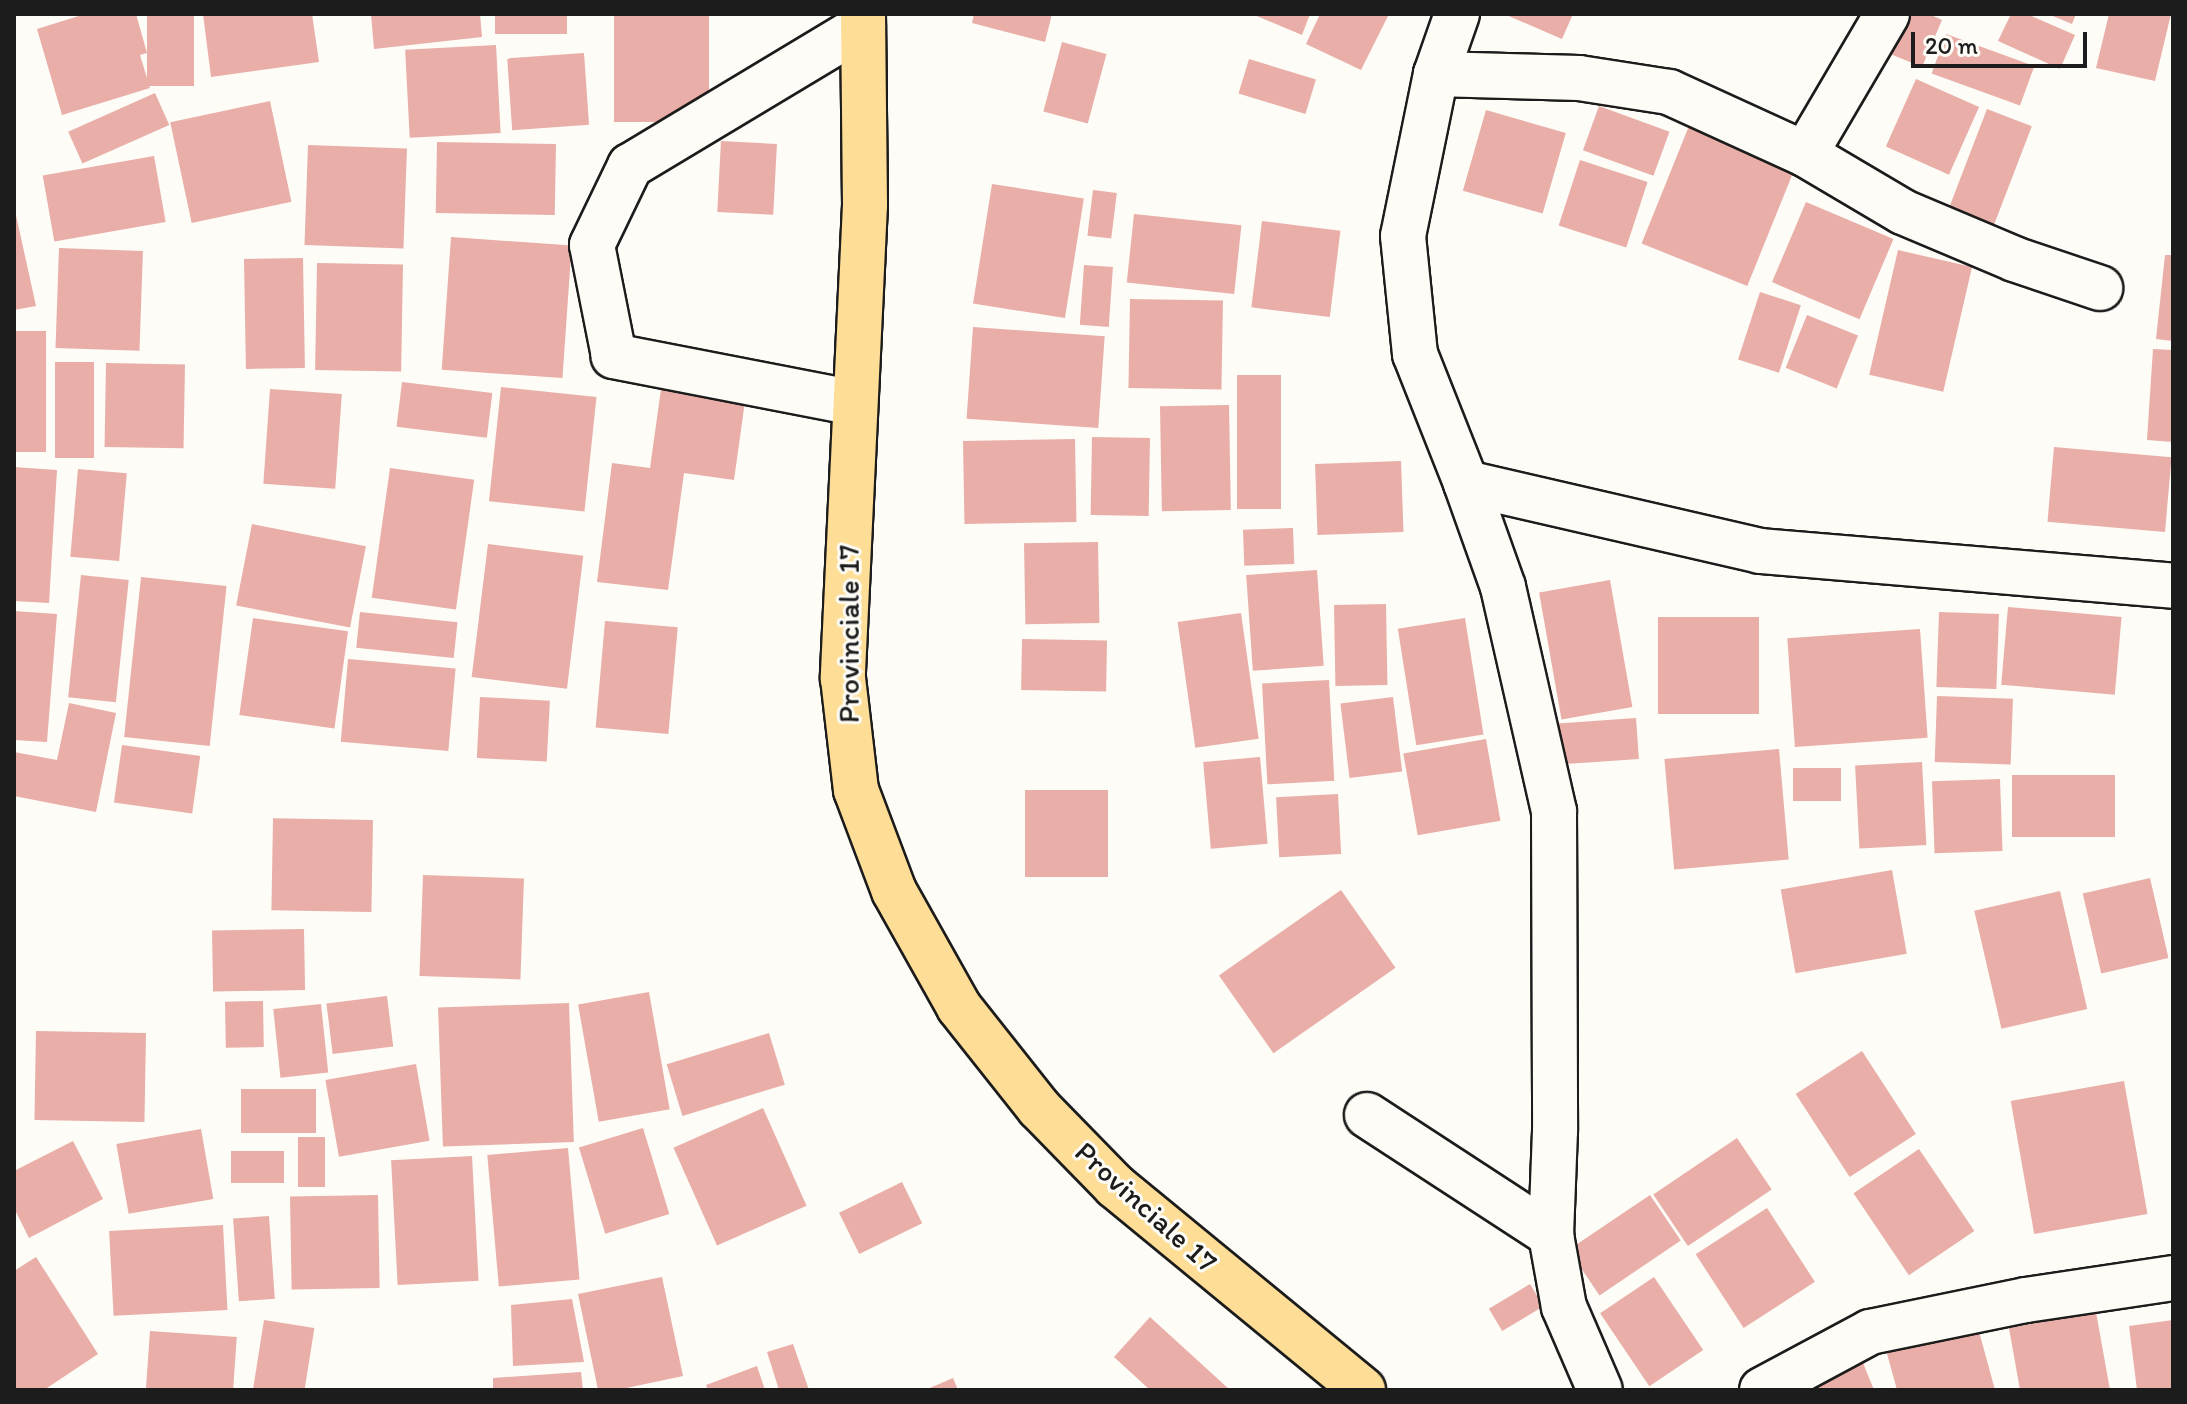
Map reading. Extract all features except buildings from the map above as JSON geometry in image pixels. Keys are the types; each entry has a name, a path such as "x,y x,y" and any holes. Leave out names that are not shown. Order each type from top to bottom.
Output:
{"main road":[{"name":"Provinciale 17","path":"863,20 865,205 843,678 856,790 894,891 959,1007 1039,1108 1115,1186 1363,1390"}],"street":[{"path":"1457,14 1436,74 1403,236 1415,354 1503,587 1554,811 1555,1131 1551,1235 1564,1307 1600,1390"},
{"path":"1805,154 1887,14"},
{"path":"855,403 614,356 592,245 630,166 863,20"},
{"path":"1436,74 1579,78 1669,92 1805,154 1903,212 2014,259 2100,288"},
{"path":"1466,483 1760,551 2173,586"},
{"path":"1367,1115 1551,1235"},
{"path":"1762,1390 1870,1332 2026,1300 2173,1278"}]}
